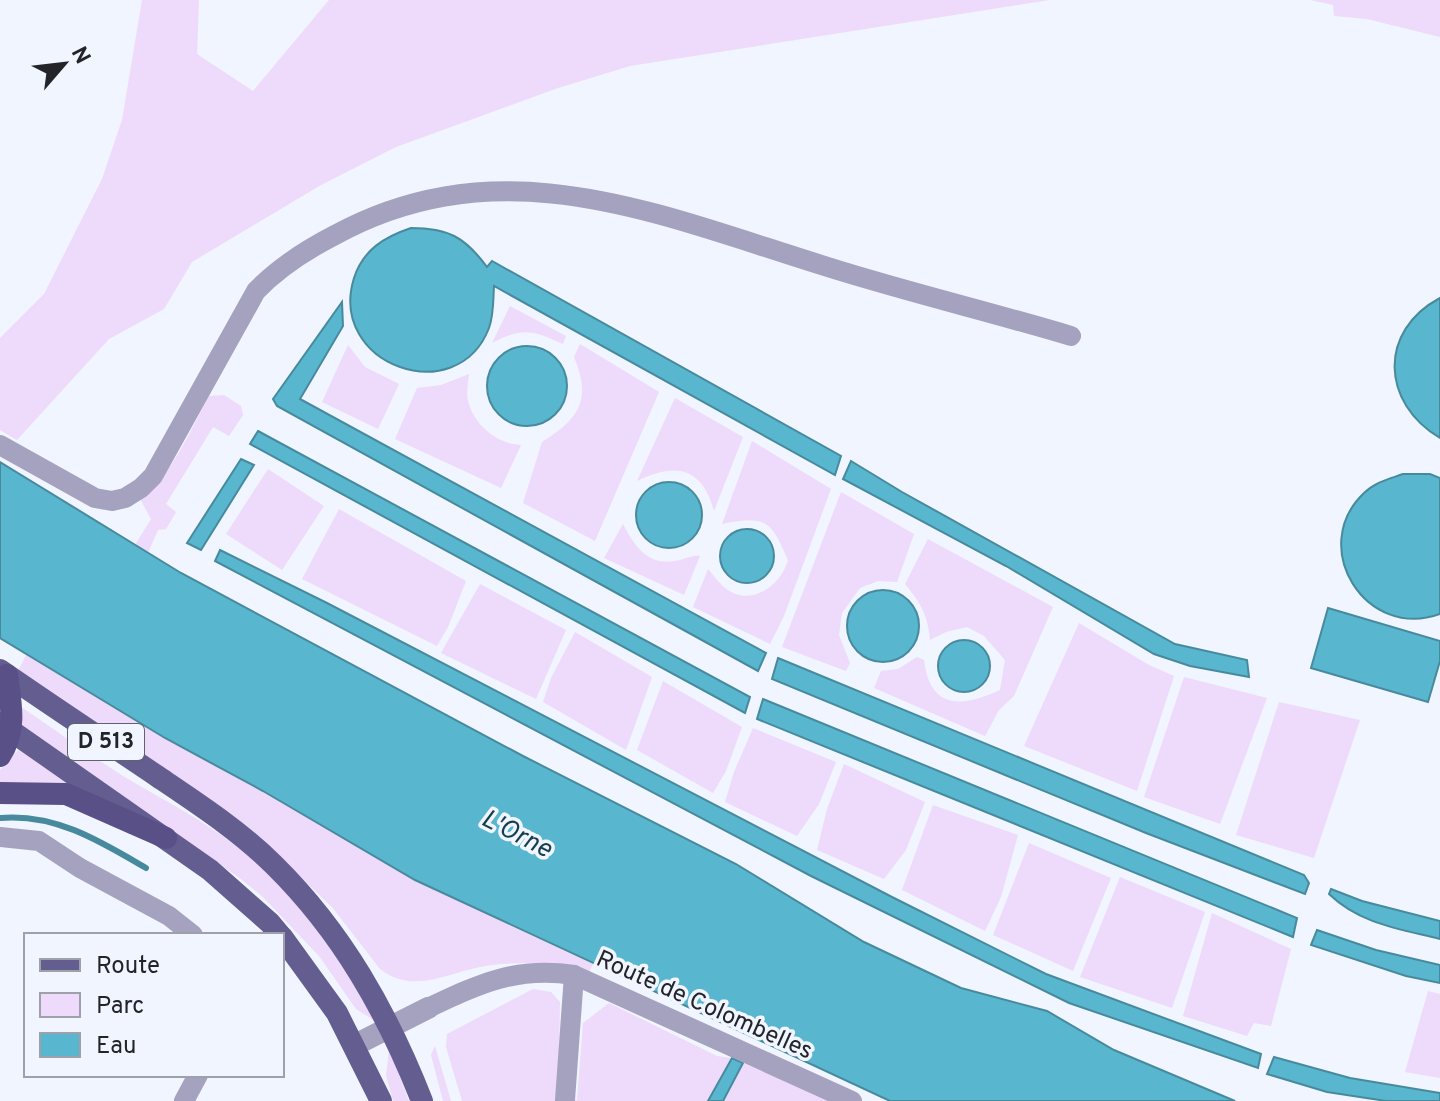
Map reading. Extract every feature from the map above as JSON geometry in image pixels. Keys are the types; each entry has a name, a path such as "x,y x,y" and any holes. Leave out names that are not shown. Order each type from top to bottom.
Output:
{"highway":[{"path":"0,756 12,704 3,672"},
{"path":"0,793 66,794 166,838"}],"main road":[{"name":"D 513","path":"3,672 205,809 272,862 351,957 391,1027 422,1101"},
{"name":"D 513","path":"6,727 166,838 241,895 278,933"},
{"name":"D 513","path":"284,940 317,983 355,1045 381,1101"}],"street":[{"path":"0,445 95,498 112,501 125,498 141,488 163,461 256,291 271,275 310,248 371,217 461,193 544,191 629,206 864,278 1071,336"},
{"path":"0,837 39,841 80,868 169,916 190,933"},
{"name":"Route de Colombelles","path":"355,1045 471,988 515,974 550,971 574,975 852,1101"},
{"path":"565,1100 574,975"},
{"path":"184,1101 197,1077"}],"green space":[{"path":"142,0 199,0 197,54 253,91 329,0 1050,0 630,66 558,88 396,147 321,185 192,262 164,309 109,339 17,440 0,430 0,338 44,294 102,179 122,120"},
{"path":"1310,0 1440,0 1440,37 1367,19 1334,16 1333,5"},
{"path":"510,306 566,336 563,344 528,332 512,334 492,343"},
{"path":"580,344 659,392 595,541 523,503 542,442 565,425 579,407 582,385 574,357"},
{"path":"348,345 365,367 399,384 378,429 322,402"},
{"path":"469,374 467,398 475,418 495,437 521,445 501,488 395,439 417,388 441,385"},
{"path":"224,395 241,406 243,415 229,436 213,427 166,504 176,512 166,529 158,530 147,555 135,545 151,519 140,499 171,465 209,396"},
{"path":"675,398 743,437 714,511 702,485 686,472 664,471 637,481"},
{"path":"752,441 831,489 784,616 770,644 693,607 708,569 735,594 754,595 772,586 788,560 777,537 766,524 749,520 722,524"},
{"path":"268,469 324,506 282,570 226,534"},
{"path":"841,492 914,534 897,582 878,581 860,588 842,613 839,635 850,663 846,671 782,647"},
{"path":"339,509 466,581 437,646 302,579"},
{"path":"623,524 637,546 649,557 665,562 700,556 684,595 604,558"},
{"path":"928,539 1053,607 1014,696 999,710 985,736 874,688 881,671 898,669 917,657 924,660 933,689 950,700 973,700 1000,690 1005,660 984,636 967,627 930,640 923,610 905,584"},
{"path":"480,584 566,630 536,699 441,653"},
{"path":"1079,623 1149,665 1174,676 1137,791 1024,746"},
{"path":"575,632 652,677 626,750 543,702 551,678"},
{"path":"26,655 415,880 593,964 589,973 553,965 517,963 477,967 421,981 394,977 380,969 332,907 269,847 18,671"},
{"path":"1184,677 1267,698 1220,824 1144,797"},
{"path":"663,681 742,727 726,771 713,793 637,750"},
{"path":"1279,702 1360,720 1314,858 1236,835"},
{"path":"17,704 123,776 206,825 252,859 305,916 336,957 378,1023 356,1009 319,956 263,897 18,726"},
{"path":"753,728 836,762 819,804 797,836 725,802"},
{"path":"19,749 99,803 0,789 0,770"},
{"path":"844,764 925,802 906,850 884,879 817,850 827,809"},
{"path":"933,805 1018,835 1001,897 985,931 902,890"},
{"path":"1029,843 1111,878 1073,971 993,935"},
{"path":"1120,877 1205,912 1172,1008 1080,977"},
{"path":"1212,913 1291,949 1271,1026 1254,1023 1247,1036 1183,1016"},
{"path":"533,989 551,992 560,1002 558,1099 577,1100 583,1023 609,1003 717,1056 732,1058 708,1101 462,1101 446,1047 447,1034"},
{"path":"1428,991 1440,994 1440,1078 1405,1072"},
{"path":"435,1046 451,1101 443,1101 431,1055"},
{"path":"389,1050 409,1101 393,1101 386,1075"},
{"path":"743,1063 831,1101 723,1101"}],"water":[{"path":"411,228 455,236 471,248 487,267 492,261 841,456 835,475 494,286 489,328 473,353 451,367 425,372 399,367 376,354 359,334 351,309 354,278 369,252 392,236"},
{"path":"1440,298 1440,438 1406,406 1398,387 1395,367 1397,348 1406,329 1420,312"},
{"path":"342,302 343,326 300,399 766,653 758,671 277,406 273,399"},
{"path":"527,346 542,349 555,358 564,371 567,386 564,401 555,414 542,423 527,426 512,423 499,414 490,401 487,386 490,371 499,358 512,349"},
{"path":"258,431 750,697 745,713 250,444"},
{"path":"241,459 254,465 201,550 187,543"},
{"path":"851,461 1175,644 1247,660 1249,677 1190,666 1154,654 1006,566 843,479"},
{"name":"L'Orne","path":"0,462 181,573 523,756 736,864 864,942 961,988 1047,1011 1114,1050 1235,1101 890,1101 415,880 165,738 0,638"},
{"path":"1403,474 1430,474 1440,478 1440,614 1413,619 1389,614 1368,602 1353,584 1343,562 1341,538 1348,515 1364,493 1377,483"},
{"path":"669,482 682,485 692,492 699,502 702,515 699,528 692,538 682,545 669,548 656,545 646,538 639,528 636,515 639,502 646,492 656,485"},
{"path":"747,529 766,537 774,556 766,575 747,583 728,575 720,556 728,537"},
{"path":"220,550 1046,974 1261,1054 1258,1068 1069,1003 811,876 215,561"},
{"path":"883,590 903,596 913,606 919,626 913,646 903,656 883,662 863,656 853,646 847,626 853,606 863,596"},
{"path":"1328,608 1440,641 1440,661 1428,702 1311,668"},
{"path":"964,640 983,647 990,666 983,685 964,692 945,685 938,666 945,647"},
{"path":"778,658 1304,875 1309,883 1305,894 1146,833 772,679"},
{"path":"763,699 1297,918 1293,937 757,719"},
{"path":"1331,889 1362,901 1440,921 1440,939 1367,919 1329,894"},
{"path":"1317,930 1376,950 1440,965 1440,983 1406,976 1311,945"},
{"path":"1274,1057 1350,1078 1440,1093 1440,1101 1386,1101 1327,1092 1267,1074"},
{"path":"732,1058 743,1063 723,1101 708,1101"}],"waterway":[{"path":"0,818 40,820 76,831 146,868"}]}
